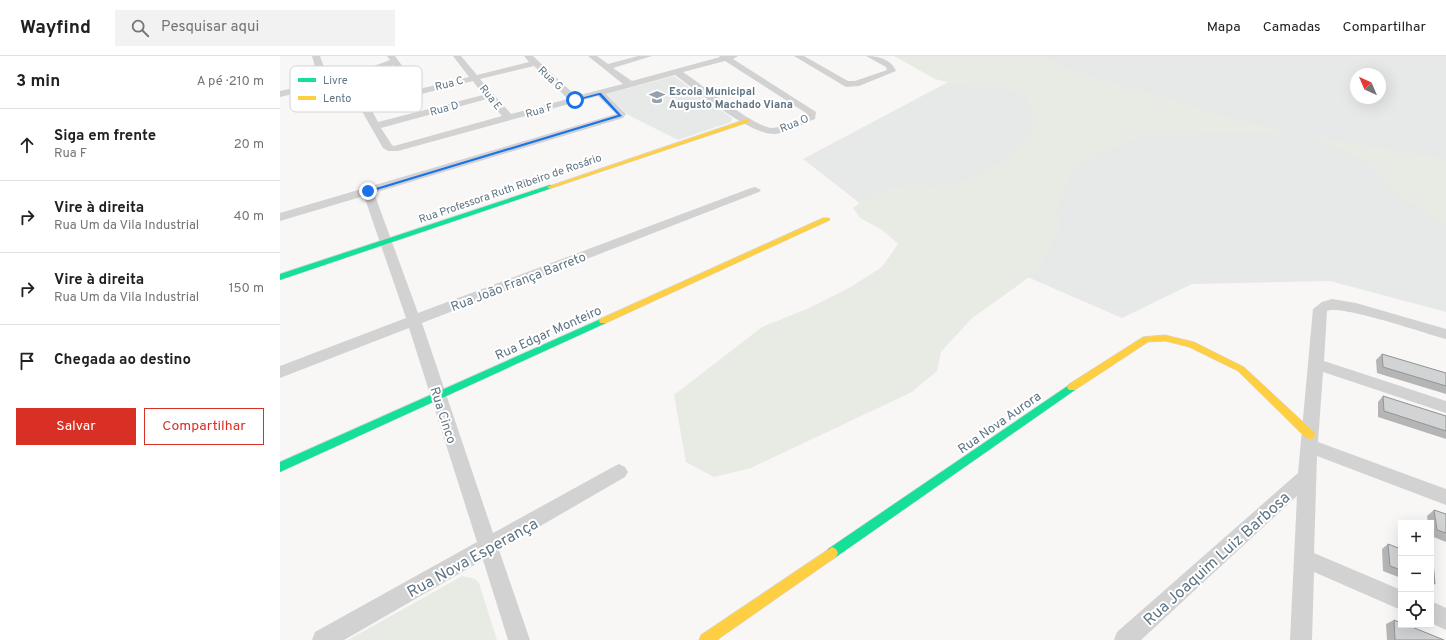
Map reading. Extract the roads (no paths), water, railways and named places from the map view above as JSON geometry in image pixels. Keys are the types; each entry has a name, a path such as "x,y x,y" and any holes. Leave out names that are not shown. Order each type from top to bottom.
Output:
{"street":[{"path":"316,56 319,66"},
{"name":"Rua E","path":"457,56 509,118"},
{"name":"Rua G","path":"528,56 575,100"},
{"path":"592,56 631,85"},
{"path":"606,67 648,56"},
{"path":"798,56 846,84 856,84 890,72 893,69 870,56"},
{"name":"Rua F","path":"376,126 388,148 400,148 728,57"},
{"name":"Rua O","path":"728,57 812,114 812,117 807,120 776,131 759,129 747,120"},
{"path":"375,66 393,58"},
{"name":"Rua C","path":"422,90 535,63"},
{"path":"677,72 747,120"},
{"path":"280,94 290,92"},
{"path":"280,217 620,116 621,114 600,93"},
{"name":"Rua D","path":"376,126 489,96"},
{"path":"368,112 376,126"},
{"name":"Rua Professora Ruth Ribeiro de Rosário","path":"280,277 747,120"},
{"name":"Rua João França Barreto","path":"280,372 755,190"},
{"name":"Rua Cinco","path":"368,191 387,241 414,321 519,640"},
{"name":"Rua Edgar Monteiro","path":"280,467 826,220"},
{"path":"1301,640 1307,476 1319,312 1322,306 1327,305 1356,308 1446,334"},
{"name":"Rua Nova Aurora","path":"706,640 1099,369 1146,339 1165,338 1190,344 1241,369 1310,440"},
{"path":"1316,364 1446,407"},
{"path":"1310,440 1446,497"},
{"name":"Rua Nova Esperança","path":"323,640 488,548 619,472"},
{"name":"Rua Joaquim Luiz Barbosa","path":"1125,640 1307,476"},
{"path":"1305,559 1398,599"},
{"path":"1434,613 1446,619"}],"place":[{"name":"Escola Municipal Augusto Machado Viana","path":"657,97"}]}
